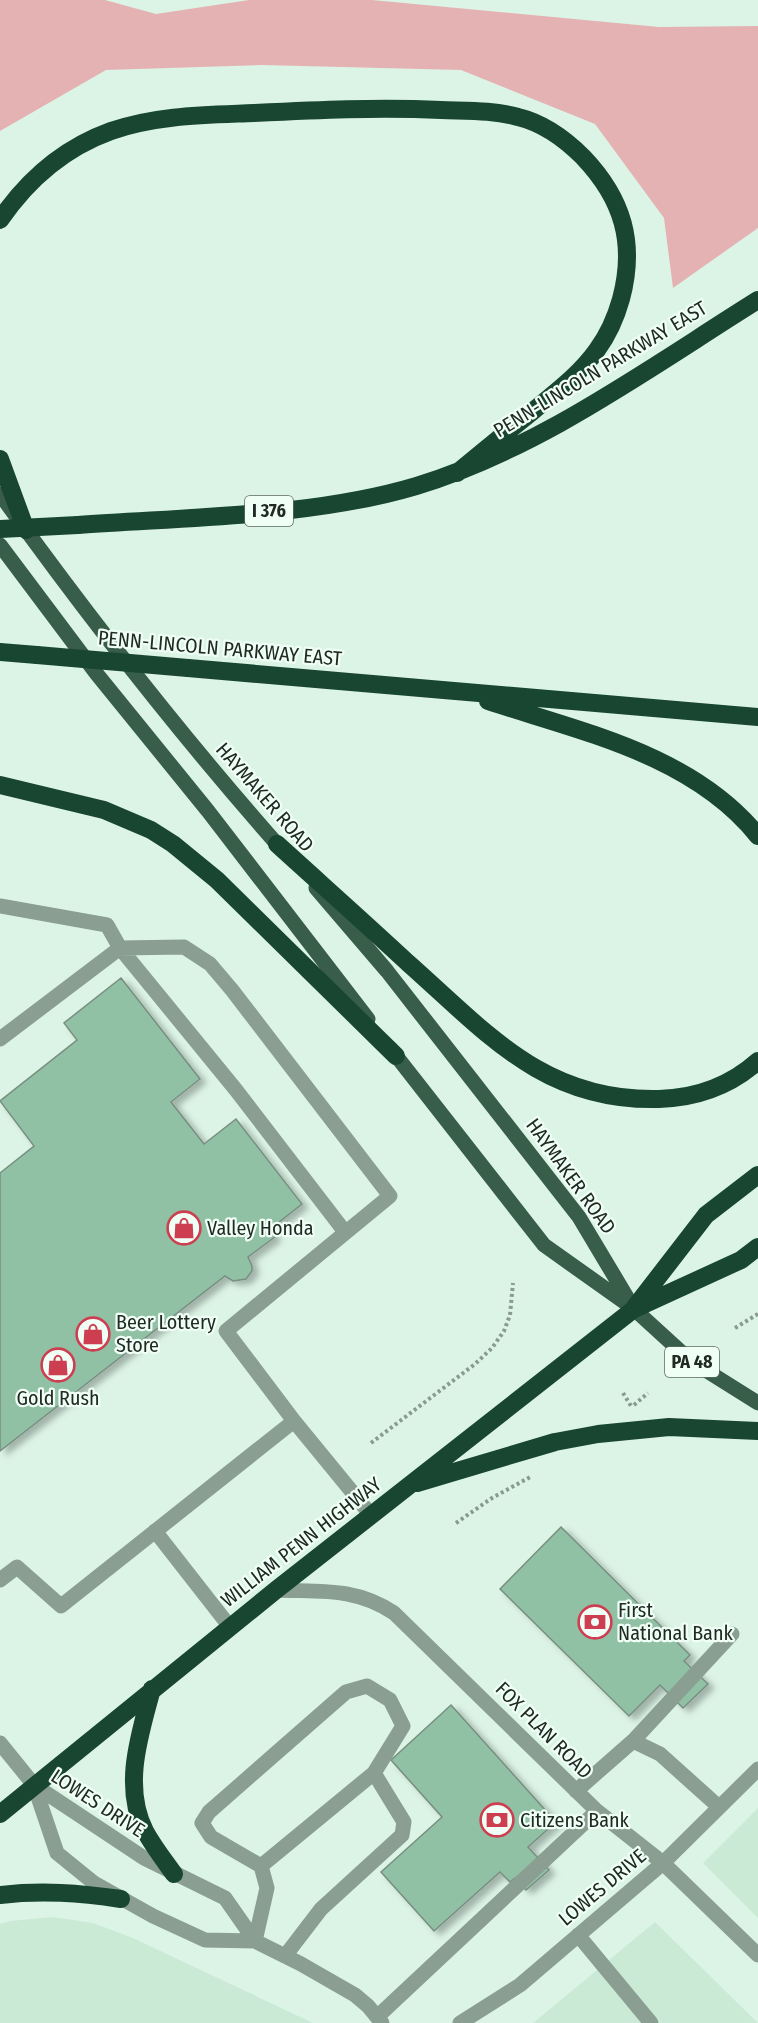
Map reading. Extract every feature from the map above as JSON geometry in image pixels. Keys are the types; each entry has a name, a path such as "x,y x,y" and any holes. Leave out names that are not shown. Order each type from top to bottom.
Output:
{"highway":[{"path":"0,220 28,184 65,153 112,131 161,119 320,110 412,109 497,113 519,117 540,125 559,136 577,151 592,167 616,202 627,243 624,287 609,331 598,350 582,369 457,472"},
{"name":"PENN-LINCOLN PARKWAY EAST","path":"0,529 316,506 371,497 414,486 496,456 575,414 758,300"},
{"path":"0,459 26,530"},
{"name":"PENN-LINCOLN PARKWAY EAST","path":"0,652 758,717"},
{"path":"458,691 633,750 663,763 713,794 735,812 758,836"},
{"path":"0,785 104,810 151,830 173,844 217,880 396,1056"},
{"path":"277,844 500,1045 547,1075 571,1086 620,1098 667,1098 711,1090 730,1082 758,1060"},
{"name":"WILLIAM PENN HIGHWAY","path":"634,1309 706,1215 758,1175"},
{"name":"WILLIAM PENN HIGHWAY","path":"0,1814 276,1590 634,1309 741,1260 758,1247"},
{"path":"407,1487 555,1442 598,1434 669,1427 758,1431"},
{"path":"152,1689 135,1759 134,1798 144,1829 174,1874"},
{"path":"0,1894 75,1892 121,1899"}],"main road":[{"name":"HAYMAKER ROAD","path":"0,494 164,711 387,971 579,1217 634,1309"},
{"path":"0,545 96,673 216,821 544,1245 634,1309"},
{"name":"PA 48","path":"634,1309 691,1361 758,1403"}],"street":[{"path":"0,906 106,925 120,948 236,1090 345,1232"},
{"path":"0,1039 120,948 184,947 210,964 390,1196 226,1331 294,1421 371,1515"},
{"path":"0,1580 17,1567 61,1606 294,1421"},
{"path":"155,1532 230,1627"},
{"name":"FOX PLAN ROAD","path":"276,1590 347,1593 362,1596 385,1606 419,1635 597,1811 663,1863 758,1955"},
{"path":"576,1791 633,1741 732,1634"},
{"path":"255,1941 267,1888 261,1866 211,1837 201,1824 209,1812 346,1692 367,1686 390,1700 403,1726 374,1773 261,1866"},
{"path":"633,1741 660,1754 719,1807"},
{"path":"0,1743 34,1785"},
{"name":"LOWES DRIVE","path":"460,2023 520,1984 663,1863 758,1769"},
{"path":"285,1956 321,1909 402,1835 404,1822 374,1773"},
{"name":"LOWES DRIVE","path":"34,1785 121,1844 174,1874 225,1898 255,1941"},
{"name":"LOWES DRIVE","path":"34,1785 57,1853 94,1883 121,1899 205,1940 255,1941 355,1995 379,2020"},
{"path":"379,2020 597,1811"},
{"path":"578,1935 651,2023"}],"path":[{"path":"371,1443 475,1364 492,1348 504,1331 510,1315 513,1283"},
{"path":"735,1328 758,1314"},
{"path":"632,1407 648,1393"},
{"path":"456,1523 492,1498 535,1475"}],"shaded area":[{"path":"0,0 105,0 156,14 249,0 372,0 659,27 758,26 758,228 673,288 664,218 595,124 461,70 262,65 106,70 0,131"},
{"path":"758,1808 758,1918 703,1863"},
{"path":"53,1917 93,1923 133,1938 313,2023 0,2023 0,1924"},
{"path":"655,1922 758,2023 533,2023"}],"building":[{"path":"121,978 200,1079 171,1102 204,1144 236,1119 302,1204 269,1230 275,1237 248,1257 252,1271 246,1279 233,1281 225,1276 0,1451 0,1173 34,1146 0,1101 77,1040 64,1023"},
{"name":"First National Bank","path":"561,1527 690,1655 684,1661 708,1684 683,1708 660,1685 629,1716 500,1589"},
{"name":"Citizens Bank","path":"451,1705 556,1822 528,1847 549,1870 526,1890 515,1878 510,1882 500,1872 434,1931 381,1872 442,1817 391,1760"}],"place":[{"name":"Valley Honda","path":"184,1228"},
{"name":"Beer Lottery Store","path":"93,1334"},
{"name":"Gold Rush","path":"58,1365"},
{"name":"First National Bank","path":"595,1622"},
{"name":"Citizens Bank","path":"497,1820"}]}
